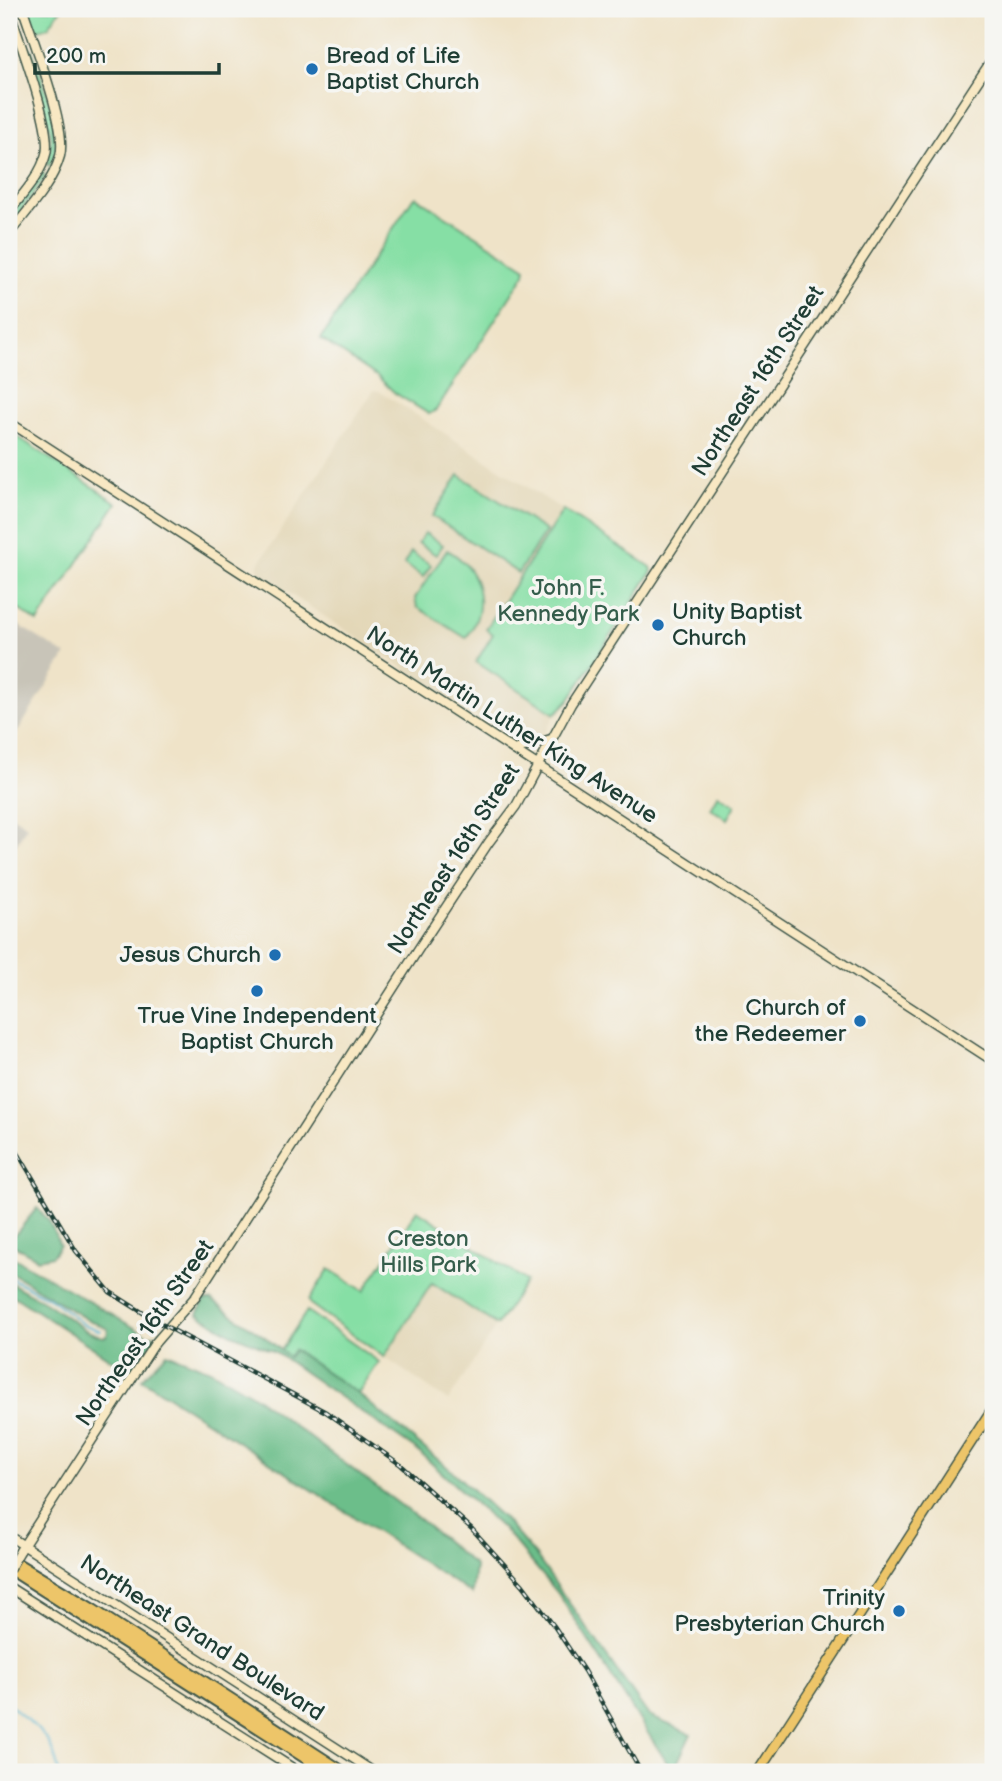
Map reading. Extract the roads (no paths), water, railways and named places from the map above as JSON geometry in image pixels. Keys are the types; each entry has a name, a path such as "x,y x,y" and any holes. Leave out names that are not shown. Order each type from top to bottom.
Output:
{"highway":[{"path":"9,1559 93,1610 343,1772"},
{"path":"9,1569 328,1772"}],"main road":[{"path":"9,9 44,119 48,143 41,167 9,212"},
{"path":"9,234 52,174 60,156 61,145 56,112 23,9"},
{"name":"Northeast 16th Street","path":"9,1569 155,1343 189,1306 226,1251 430,930 516,806 579,691 993,58"},
{"name":"North Martin Luther King Avenue","path":"9,422 993,1061"},
{"path":"514,750 551,739"},
{"path":"758,1772 993,1408"},
{"name":"Northeast Grand Boulevard","path":"9,1536 22,1549 374,1772"},
{"path":"9,1587 299,1772"}],"waterway":[{"path":"9,1277 52,1300 83,1324 101,1331"},
{"path":"9,1702 42,1733 52,1749 59,1772"}],"railway":[{"path":"9,1138 76,1251 110,1292 156,1321 326,1412 401,1465 472,1529 523,1585 554,1626 584,1671 641,1772"}],"place":[{"name":"Bread of Life Baptist Church","path":"312,69"},
{"name":"Unity Baptist Church","path":"658,625"},
{"name":"Jesus Church","path":"275,955"},
{"name":"True Vine Independent Baptist Church","path":"257,991"},
{"name":"Church of the Redeemer","path":"860,1021"},
{"name":"Trinity Presbyterian Church","path":"899,1611"}],"park label":[{"name":"John F. Kennedy Park","path":"568,601"},
{"name":"Creston Hills Park","path":"428,1252"}]}
